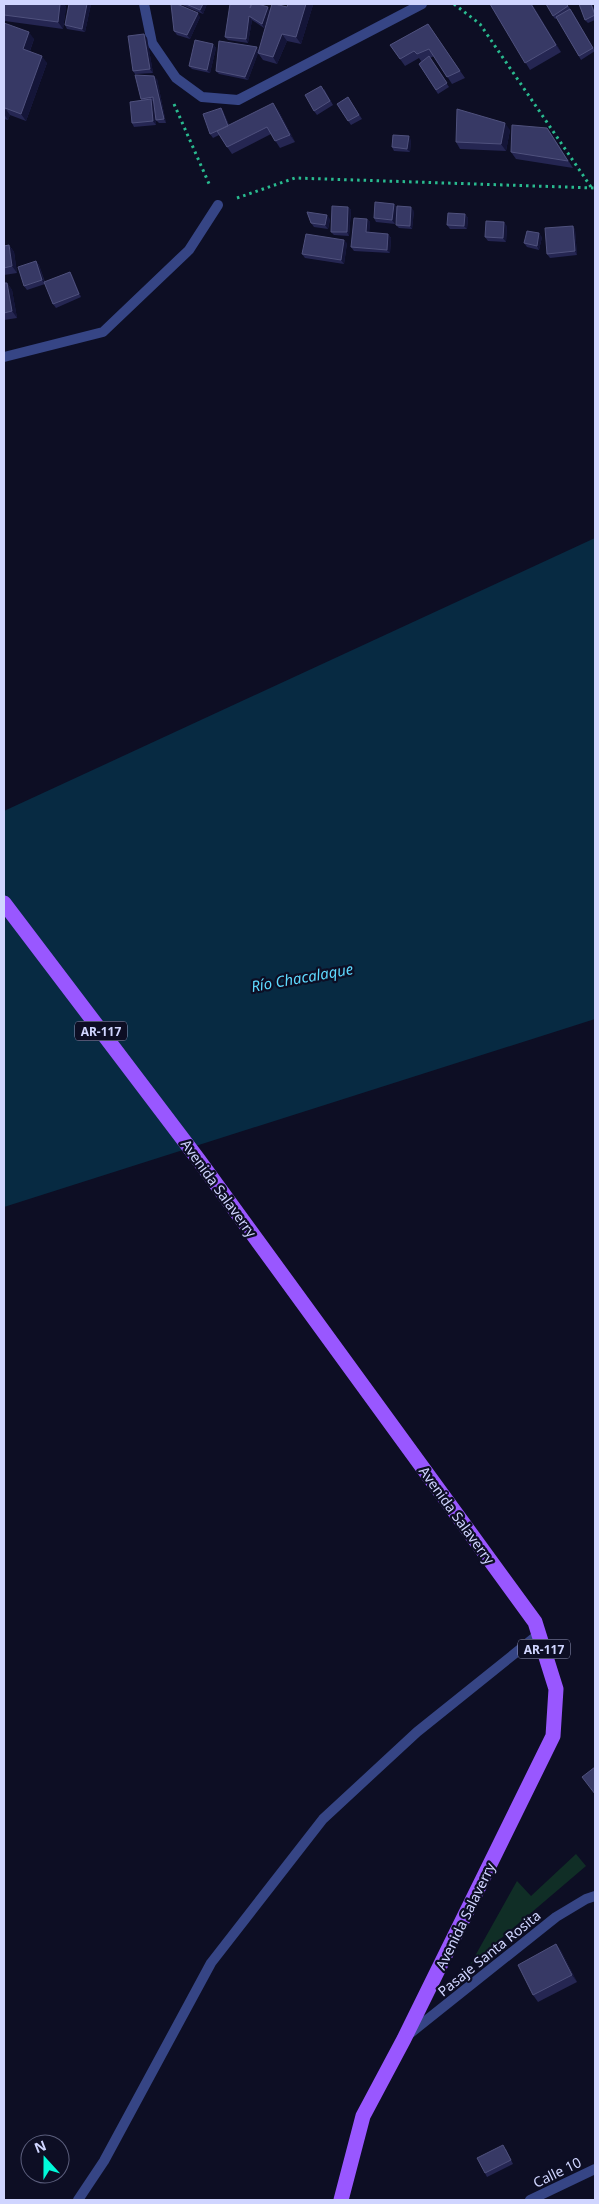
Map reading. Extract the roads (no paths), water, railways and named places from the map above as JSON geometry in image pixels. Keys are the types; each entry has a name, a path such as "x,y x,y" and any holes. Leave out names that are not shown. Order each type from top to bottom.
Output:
{"main road":[{"name":"Avenida Salaverry","path":"4,903 198,1159 535,1622 556,1689 553,1736 404,2039 363,2116 341,2200"}],"street":[{"path":"144,4 152,43 176,78 202,97 238,100 422,4"},
{"path":"4,357 103,332 189,250 218,205"},
{"path":"78,2200 104,2160 211,1963 323,1819 417,1732 539,1634"},
{"name":"Pasaje Santa Rosita","path":"404,2039 556,1917 586,1899 595,1896"},
{"name":"Calle 10","path":"530,2200 595,2169"}],"water":[{"name":"Río Chacalaque","path":"595,538 595,1019 4,1207 4,811"}]}
